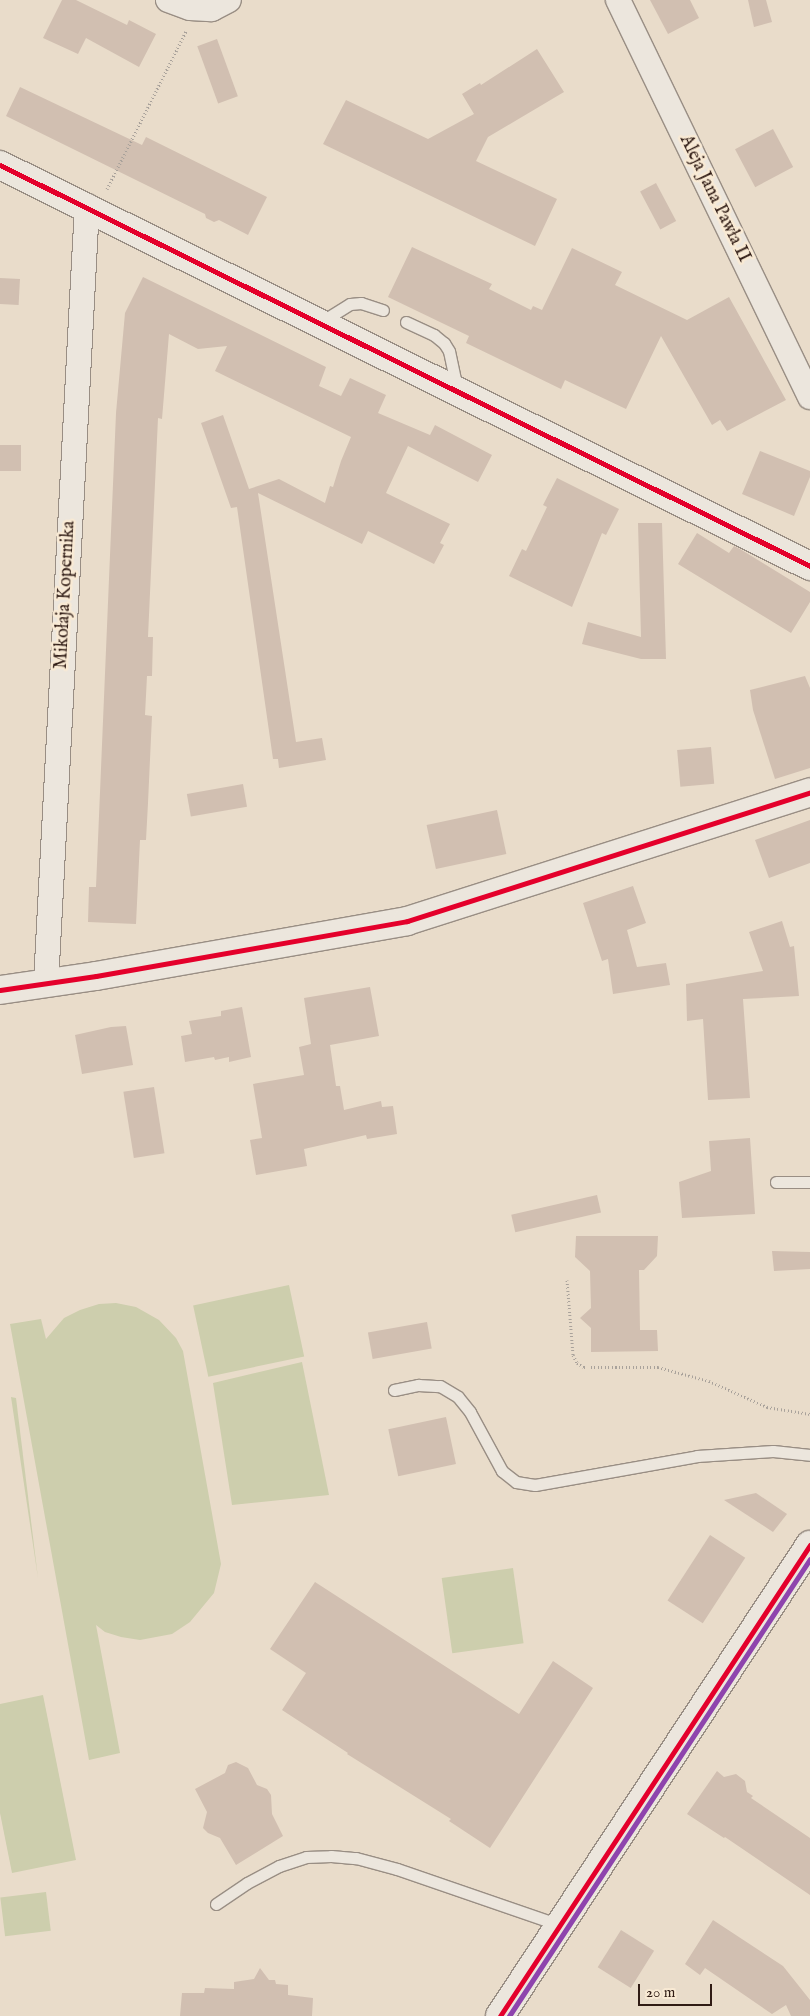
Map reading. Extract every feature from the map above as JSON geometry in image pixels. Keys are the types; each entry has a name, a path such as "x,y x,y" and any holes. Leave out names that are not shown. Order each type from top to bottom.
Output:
{"street":[{"path":"168,0 197,8 212,9 229,0"},
{"name":"Aleja Jana Pawła II","path":"618,0 810,397"},
{"path":"0,165 806,559"},
{"name":"Mikołaja Kopernika","path":"46,983 92,209"},
{"path":"0,990 407,921 810,792"},
{"path":"500,2016 810,1545"}],"lane":[{"path":"321,323 350,304 361,303 383,310"},
{"path":"406,322 434,335 444,343 449,351 458,390"},
{"path":"776,1182 810,1182"},
{"path":"394,1390 418,1385 440,1386 458,1397 470,1412 502,1472 516,1482 536,1485 697,1456 772,1451 810,1455"},
{"path":"216,1904 247,1883 279,1866 306,1857 331,1856 356,1858 397,1870 560,1924"}],"path":[{"path":"92,209 116,170 197,8"},
{"path":"567,1280 573,1355 577,1363 584,1367 658,1366 710,1381 767,1407 810,1414"}],"green space":[{"path":"289,1285 304,1356 208,1377 193,1305"},
{"path":"116,1303 136,1307 159,1320 176,1338 183,1351 221,1564 214,1593 190,1622 172,1634 140,1640 105,1632 96,1625 120,1753 89,1760 10,1324 41,1319 46,1339 64,1318 99,1304"},
{"path":"302,1362 329,1495 232,1505 213,1383"},
{"path":"11,1397 16,1398 38,1578"},
{"path":"513,1568 524,1643 452,1653 442,1578"},
{"path":"43,1695 76,1860 12,1873 0,1813 0,1704"},
{"path":"46,1892 51,1931 5,1936 0,1898"}],"building":[{"path":"62,0 76,0 127,25 129,20 156,34 139,67 86,38 78,54 43,38"},
{"path":"650,0 690,0 699,18 668,34"},
{"path":"748,0 766,0 772,22 754,27"},
{"path":"217,39 238,96 218,104 197,46"},
{"path":"537,49 564,92 488,137 476,161 557,199 535,246 323,144 346,100 428,139 474,114 462,94 480,83 481,85"},
{"path":"20,87 142,145 146,137 267,197 248,235 219,220 214,222 206,218 205,214 6,116"},
{"path":"773,129 793,167 755,187 735,149"},
{"path":"656,183 676,221 660,229 640,191"},
{"path":"412,247 492,284 489,289 531,310 533,306 542,310 572,248 622,272 615,285 687,320 729,297 786,400 727,431 720,420 712,425 661,336 626,409 565,380 561,389 466,343 469,336 388,297"},
{"path":"143,277 326,367 319,386 341,396 350,378 386,395 378,413 430,435 435,425 492,455 478,482 408,446 386,493 450,524 440,543 444,545 434,564 368,531 362,544 258,493 296,742 322,738 326,760 279,768 278,759 273,759 237,507 231,508 201,423 223,415 249,489 279,479 325,503 330,486 333,487 351,437 215,371 227,346 198,349 169,334 162,419 158,418 148,637 153,637 152,676 147,676 145,715 152,716 146,840 140,840 136,924 88,922 89,887 96,887 116,413 125,313"},
{"path":"0,278 20,279 19,305 0,304"},
{"path":"0,445 21,445 21,471 0,471"},
{"path":"760,451 810,471 810,477 794,516 742,494"},
{"path":"557,478 619,509 606,535 602,533 572,607 509,576 522,549 526,551 547,507 543,505"},
{"path":"638,523 662,523 666,659 641,659 582,644 588,622 641,637"},
{"path":"697,533 729,553 734,546 740,549 810,592 810,602 791,633 678,564"},
{"path":"805,676 810,688 810,768 775,779 753,710 750,690"},
{"path":"711,747 714,784 680,787 677,750"},
{"path":"243,784 247,807 191,817 187,794"},
{"path":"497,810 506,854 436,869 427,825"},
{"path":"810,820 810,863 769,878 755,840"},
{"path":"633,886 646,923 627,930 637,967 666,963 670,985 613,994 608,959 602,961 583,903"},
{"path":"782,921 790,947 794,946 799,996 743,999 750,1098 708,1100 703,1019 687,1021 686,984 763,971 749,932"},
{"path":"370,987 379,1036 330,1045 336,1086 340,1086 344,1110 381,1101 382,1107 393,1106 397,1134 367,1139 366,1135 304,1149 307,1166 256,1175 250,1140 262,1138 253,1084 304,1075 299,1047 311,1044 304,998"},
{"path":"242,1007 251,1057 229,1062 229,1057 215,1060 214,1057 185,1062 181,1036 192,1034 189,1021 221,1016 221,1011"},
{"path":"126,1026 133,1065 82,1074 75,1035 111,1027"},
{"path":"154,1087 164,1153 134,1158 123,1092"},
{"path":"750,1138 755,1214 682,1218 679,1182 711,1171 709,1141"},
{"path":"597,1195 601,1213 515,1232 511,1215"},
{"path":"576,1236 658,1236 657,1256 644,1270 639,1270 640,1330 657,1330 658,1351 591,1352 591,1328 580,1318 591,1308 590,1271 575,1257"},
{"path":"772,1251 810,1252 810,1269 774,1271"},
{"path":"427,1322 432,1349 373,1359 368,1332"},
{"path":"446,1417 456,1464 398,1476 388,1429"},
{"path":"756,1493 787,1514 773,1532 724,1500"},
{"path":"710,1535 745,1558 703,1623 668,1600"},
{"path":"315,1582 519,1714 553,1661 593,1688 490,1848 449,1821 451,1819 347,1754 282,1710 306,1673 270,1649"},
{"path":"236,1762 248,1768 257,1785 267,1789 271,1795 272,1814 283,1836 236,1865 220,1838 208,1833 203,1828 207,1812 195,1789 225,1773 228,1765"},
{"path":"717,1771 724,1777 736,1774 745,1781 747,1792 753,1796 751,1798 810,1838 810,1895 725,1837 687,1814"},
{"path":"713,1920 783,1966 810,2000 810,2016 791,2016 786,2005 772,2014 705,1968 700,1975 685,1964"},
{"path":"621,1930 654,1951 631,1988 598,1967"},
{"path":"260,1968 269,1980 275,1980 276,1984 288,1985 288,1995 313,1998 312,2016 180,2016 182,1993 204,1993 205,1988 234,1989 234,1982 254,1979"}],"transit line":[{"path":"0,165 810,566"},
{"path":"0,990 96,976 407,921 810,792"},
{"path":"500,2016 810,1545"},
{"path":"509,2016 810,1559"}]}
